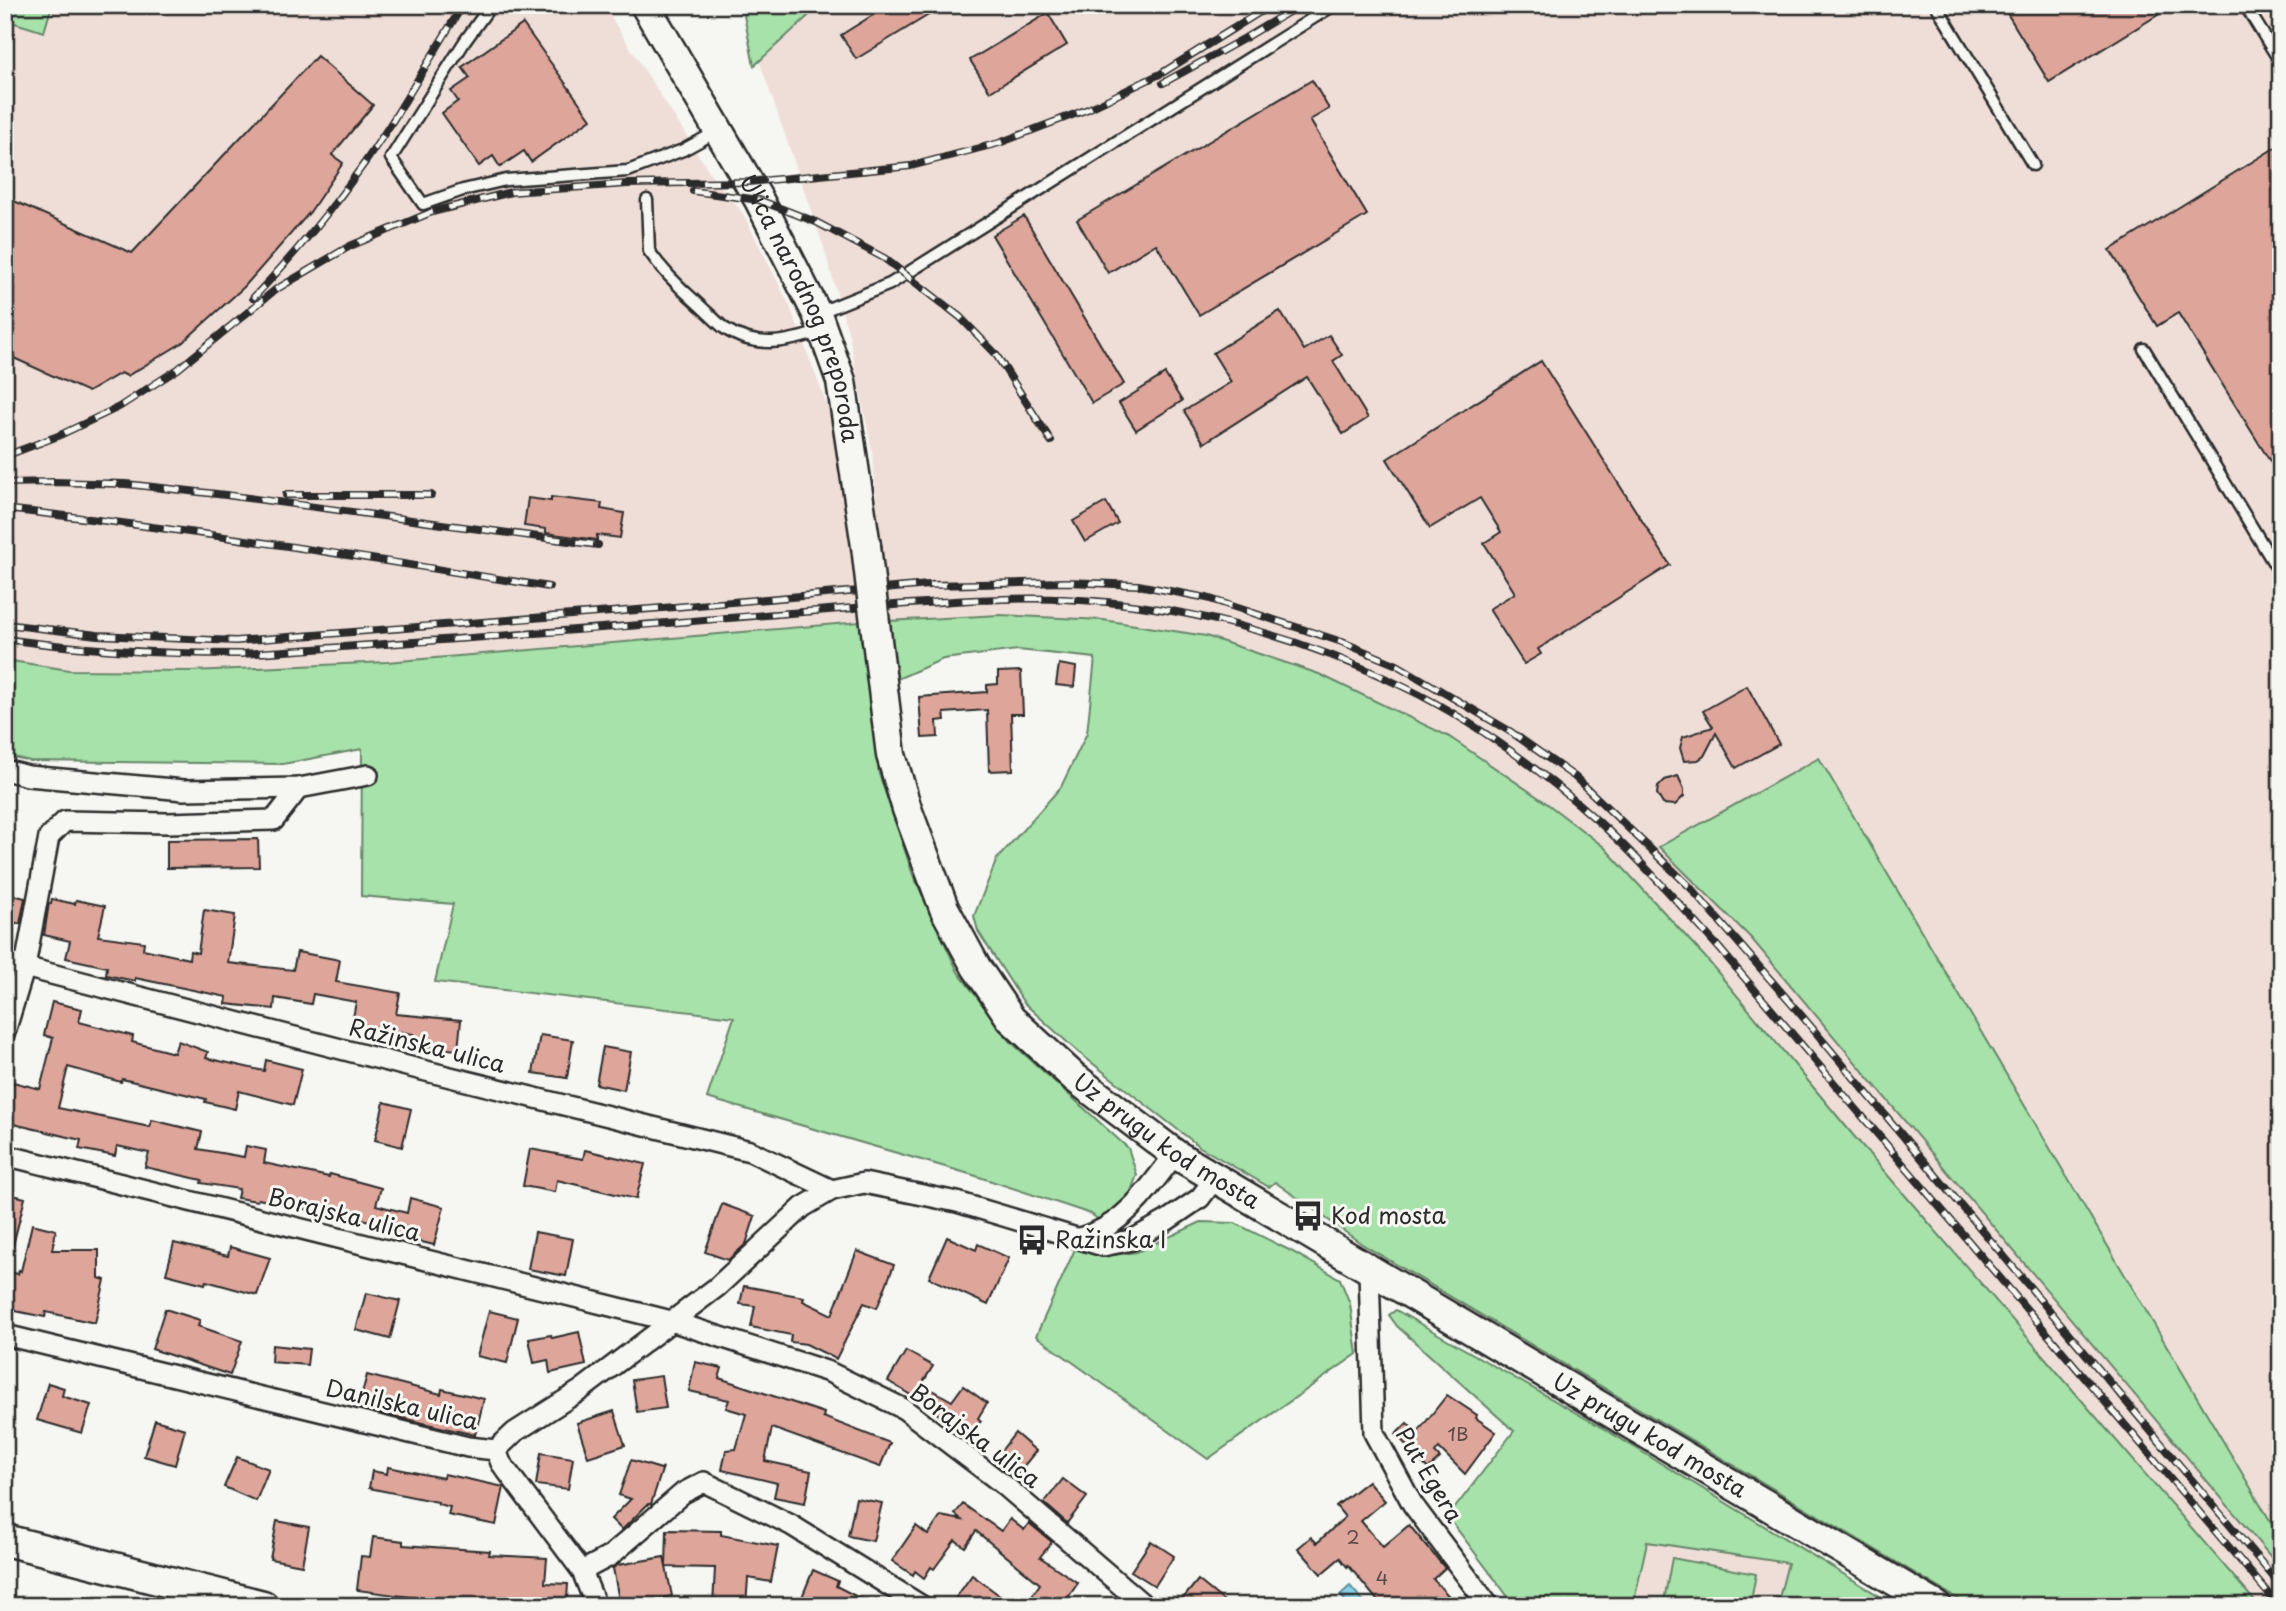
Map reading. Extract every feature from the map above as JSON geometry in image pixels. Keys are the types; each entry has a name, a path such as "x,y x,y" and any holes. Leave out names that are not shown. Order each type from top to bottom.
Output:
{"main road":[{"path":"5,1539 263,1606"}],"street":[{"name":"Ulica narodnog preporoda","path":"645,5 759,200 820,322 841,382 877,640"},
{"name":"Uz prugu kod mosta","path":"877,640 891,755 907,809 944,908 976,967 1011,1019 1075,1078 1175,1154 1937,1606"},
{"path":"5,770 27,776 184,790 299,788 368,775"},
{"path":"5,1032 25,966 49,837 65,821 169,823 274,820 299,788"},
{"name":"Ražinska ulica","path":"5,962 405,1066 750,1151 832,1190"},
{"name":"Borajska ulica","path":"5,1154 671,1321 828,1372 904,1409 1004,1485 1145,1606"},
{"path":"1080,1238 1106,1227 1129,1209 1175,1154"},
{"path":"496,1450 516,1432 581,1390 718,1287 803,1207 832,1190 864,1182 957,1202 1103,1246 1132,1240 1166,1221 1200,1198 1215,1178"},
{"name":"Put Egera","path":"1369,1271 1374,1433 1413,1505 1489,1606"},
{"name":"Danilska ulica","path":"5,1335 468,1447 496,1450 500,1463 582,1571 596,1606"},
{"path":"582,1571 610,1556 683,1493 704,1482 791,1525 922,1606"}],"lane":[{"path":"491,5 391,158 423,204 463,190 506,180 628,171 683,150 718,131"},
{"path":"647,200 649,251 687,294 725,328 741,337 762,342 788,342 890,284 1334,5"},
{"path":"1936,5 2033,165"},
{"path":"2245,5 2281,63"},
{"path":"2144,349 2281,575"}],"shaded area":[{"path":"5,5 603,5 712,176 742,212 789,304 827,405 840,452 860,622 387,662 192,671 69,670 5,660"},
{"path":"740,5 2281,5 2281,1539 1819,758 1660,847 1751,938 2281,1569 2281,1606 2259,1606 1853,1135 1705,957 1448,736 1319,674 1206,636 1103,620 1000,615 888,621 872,450 849,335 823,245"},
{"path":"1647,1542 1789,1563 1777,1606 1633,1606"}],"green space":[{"path":"5,5 52,5 44,32 5,20"},
{"path":"742,5 820,5 754,66"},
{"path":"1000,615 1103,620 1206,636 1319,674 1448,736 1545,802 1604,847 1705,957 1853,1135 2259,1606 1970,1606 1362,1244 1275,1182 1269,1187 1200,1147 1078,1052 1024,1003 978,931 974,916 997,859 1061,787 1087,733 1095,658 1018,650 943,659 895,680 888,621"},
{"path":"860,622 879,774 913,875 958,972 1011,1042 1128,1148 1137,1175 1127,1201 1100,1221 1091,1214 973,1175 707,1098 734,1017 435,982 453,904 361,896 362,749 283,764 30,761 5,755 5,660 69,670 192,671 387,662"},
{"path":"1819,758 2281,1539 2281,1569 1751,938 1659,847"},
{"path":"1201,1222 1235,1223 1340,1279 1350,1304 1357,1354 1208,1459 1036,1336 1075,1249 1113,1255 1137,1252"},
{"path":"1396,1310 1606,1430 1896,1606 1777,1606 1788,1563 1647,1542 1633,1606 1515,1606 1448,1517 1514,1431 1397,1326 1389,1315"},
{"path":"1672,1558 1756,1574 1750,1606 1663,1606"}],"water":[{"path":"1350,1586 1366,1604 1364,1606 1350,1606 1340,1595"}],"building":[{"path":"889,5 945,5 856,59 841,35"},
{"path":"2002,5 2174,5 2049,82"},
{"path":"1048,13 1067,45 990,92 970,60"},
{"path":"523,24 591,119 531,162 524,151 500,167 493,156 479,166 442,113 458,101 451,91 470,78 462,67"},
{"path":"317,56 373,105 332,155 343,163 310,212 244,287 182,343 127,376 121,373 88,392 5,354 5,286 11,274 5,271 5,197 132,253"},
{"path":"1312,80 1329,109 1310,120 1367,215 1199,315 1156,244 1108,273 1077,220"},
{"path":"2281,144 2281,479 2178,313 2157,326 2110,250"},
{"path":"1024,216 1124,384 1092,403 992,235"},
{"path":"1280,311 1304,350 1329,335 1342,355 1333,361 1368,418 1343,434 1307,377 1204,443 1184,411 1231,382 1213,353"},
{"path":"1541,361 1670,565 1538,649 1541,654 1524,664 1489,609 1515,593 1484,543 1501,532 1480,498 1430,528 1387,459"},
{"path":"1165,374 1182,401 1136,430 1119,403"},
{"path":"551,497 602,503 601,509 624,513 620,538 597,535 597,540 546,533 546,529 524,526 528,498 551,501"},
{"path":"1106,502 1118,523 1085,542 1073,521"},
{"path":"1059,664 1076,667 1074,687 1056,685"},
{"path":"1021,671 1023,714 1011,714 1013,770 989,771 987,710 944,713 945,720 937,721 938,737 922,738 919,697 987,692 987,685 998,684 998,672"},
{"path":"1747,686 1779,744 1736,768 1716,733 1704,756 1698,760 1684,761 1680,748 1683,737 1713,727 1703,711"},
{"path":"1678,776 1684,796 1675,805 1663,804 1657,794 1658,787 1665,780"},
{"path":"258,839 259,867 167,868 167,840"},
{"path":"5,893 25,898 20,924 5,920"},
{"path":"52,899 75,904 76,900 105,906 98,936 144,942 143,949 189,959 190,951 198,953 204,910 235,915 228,963 293,970 297,952 340,960 336,982 400,993 396,1014 461,1020 458,1050 412,1046 413,1034 352,1023 356,1002 313,994 311,1004 275,998 274,1009 226,1004 227,997 135,978 135,981 106,975 107,967 66,958 70,941 44,935"},
{"path":"52,1002 82,1009 79,1022 133,1036 132,1042 174,1053 178,1041 208,1052 206,1058 264,1071 266,1060 302,1069 293,1105 239,1091 235,1109 205,1102 206,1099 122,1079 121,1082 68,1067 58,1108 150,1127 152,1120 202,1132 198,1149 244,1157 246,1146 266,1150 264,1163 329,1177 330,1174 381,1188 376,1205 407,1213 410,1198 444,1207 434,1245 389,1234 391,1227 312,1205 310,1210 258,1199 237,1198 239,1189 201,1183 202,1180 145,1167 149,1153 117,1146 115,1156 79,1149 81,1140 5,1122 5,1111 13,1082 40,1089 53,1038 44,1035"},
{"path":"540,1035 573,1040 567,1078 533,1073"},
{"path":"603,1047 631,1052 624,1090 596,1084"},
{"path":"384,1102 411,1109 402,1147 375,1140"},
{"path":"530,1149 583,1159 585,1150 645,1164 636,1199 557,1180 555,1192 523,1186"},
{"path":"5,1193 25,1198 11,1253 5,1252"},
{"path":"722,1204 755,1216 746,1244 728,1260 705,1252"},
{"path":"32,1224 56,1230 52,1250 99,1250 99,1278 105,1280 95,1323 46,1312 45,1317 5,1309 5,1271 18,1274 19,1270 21,1271"},
{"path":"535,1232 573,1239 566,1276 528,1269"},
{"path":"947,1237 976,1250 978,1244 1009,1258 988,1305 929,1278"},
{"path":"174,1243 228,1256 230,1247 270,1258 257,1295 206,1281 205,1284 166,1274"},
{"path":"857,1251 894,1265 877,1308 864,1303 836,1359 806,1344 790,1342 791,1335 751,1327 755,1306 740,1304 744,1286 804,1297 803,1301 832,1315"},
{"path":"366,1293 400,1301 390,1339 356,1330"},
{"path":"165,1309 200,1320 198,1326 242,1341 230,1375 152,1349"},
{"path":"489,1311 518,1318 507,1363 477,1356"},
{"path":"579,1332 586,1365 550,1373 548,1360 534,1363 529,1339 551,1335 552,1338"},
{"path":"272,1345 309,1349 307,1365 271,1362"},
{"path":"906,1351 933,1366 922,1384 952,1401 963,1386 987,1403 978,1418 981,1421 967,1438 915,1395 914,1397 888,1381"},
{"path":"695,1362 722,1368 719,1378 824,1413 823,1417 890,1443 880,1467 772,1428 765,1461 811,1471 805,1503 774,1497 777,1483 722,1470 726,1450 736,1449 746,1414 726,1408 729,1400 689,1391"},
{"path":"367,1375 441,1394 442,1389 484,1399 475,1435 358,1408"},
{"path":"661,1376 666,1408 637,1412 632,1380"},
{"path":"48,1383 64,1388 62,1396 91,1405 82,1433 37,1420"},
{"path":"1447,1395 1477,1415 1476,1418 1496,1432 1465,1474 1439,1448 1435,1453 1440,1458 1428,1469 1396,1434 1407,1423 1417,1433"},
{"path":"614,1411 625,1445 588,1457 577,1423"},
{"path":"155,1420 185,1429 175,1465 144,1456"},
{"path":"1015,1433 1036,1451 1015,1477 994,1460"},
{"path":"541,1453 573,1458 568,1489 536,1485"},
{"path":"237,1457 269,1469 256,1501 224,1487"},
{"path":"631,1460 661,1469 663,1467 651,1504 622,1530 611,1519 631,1499 619,1495"},
{"path":"388,1467 443,1478 444,1474 504,1487 496,1525 448,1515 450,1507 438,1502 369,1488 372,1471 387,1474"},
{"path":"1063,1479 1087,1497 1067,1523 1044,1503"},
{"path":"1368,1481 1385,1501 1361,1521 1383,1547 1409,1525 1445,1568 1433,1579 1458,1606 1382,1606 1340,1558 1321,1574 1298,1548 1311,1537 1317,1543 1345,1517 1336,1506"},
{"path":"856,1498 882,1503 873,1541 848,1536"},
{"path":"963,1504 1001,1531 1010,1519 1024,1530 1029,1523 1052,1542 1040,1557 1078,1583 1062,1606 1044,1606 1031,1597 1040,1584 976,1531 965,1547 955,1540 924,1578 915,1571 913,1575 892,1561 916,1526 928,1535 941,1516 962,1520 955,1514"},
{"path":"277,1521 309,1527 302,1565 270,1559"},
{"path":"667,1530 721,1531 721,1535 778,1546 771,1582 748,1578 746,1606 713,1606 715,1568 666,1567"},
{"path":"373,1537 403,1541 403,1545 490,1551 489,1555 547,1558 545,1583 568,1584 567,1599 558,1606 460,1606 425,1603 426,1599 357,1590 361,1556 370,1557"},
{"path":"1151,1541 1174,1556 1155,1586 1131,1571"},
{"path":"664,1557 672,1596 647,1601 647,1604 638,1606 620,1606 613,1568"},
{"path":"813,1570 838,1581 836,1586 875,1606 809,1606 800,1602"},
{"path":"972,1575 1014,1606 950,1606"},
{"path":"1198,1580 1230,1606 1177,1606"}],"railway":[{"path":"253,298 343,193 390,125 463,5"},
{"path":"5,456 58,436 119,407 178,369 275,290 350,246 432,212 511,192 627,184 748,182 911,166 999,143 1088,109 1162,73 1271,5"},
{"path":"1163,83 1300,5"},
{"path":"693,191 759,200 816,222 884,258 960,317 995,353 1051,441"},
{"path":"5,483 126,484 598,545"},
{"path":"286,495 431,495"},
{"path":"5,509 209,535 549,587"},
{"path":"5,624 97,635 236,641 929,585 1068,582 1138,585 1207,598 1342,642 1397,665 1511,732 1575,777 1689,886 1802,1016 2281,1586"},
{"path":"5,639 123,651 241,654 916,604 1063,599 1107,602 1194,615 1279,637 1362,668 1428,699 1505,747 1577,802 1631,852 1720,949 2279,1606"}],"place":[{"name":"Kod mosta","path":"1308,1216"},
{"name":"Ražinska I","path":"1032,1240"}]}
